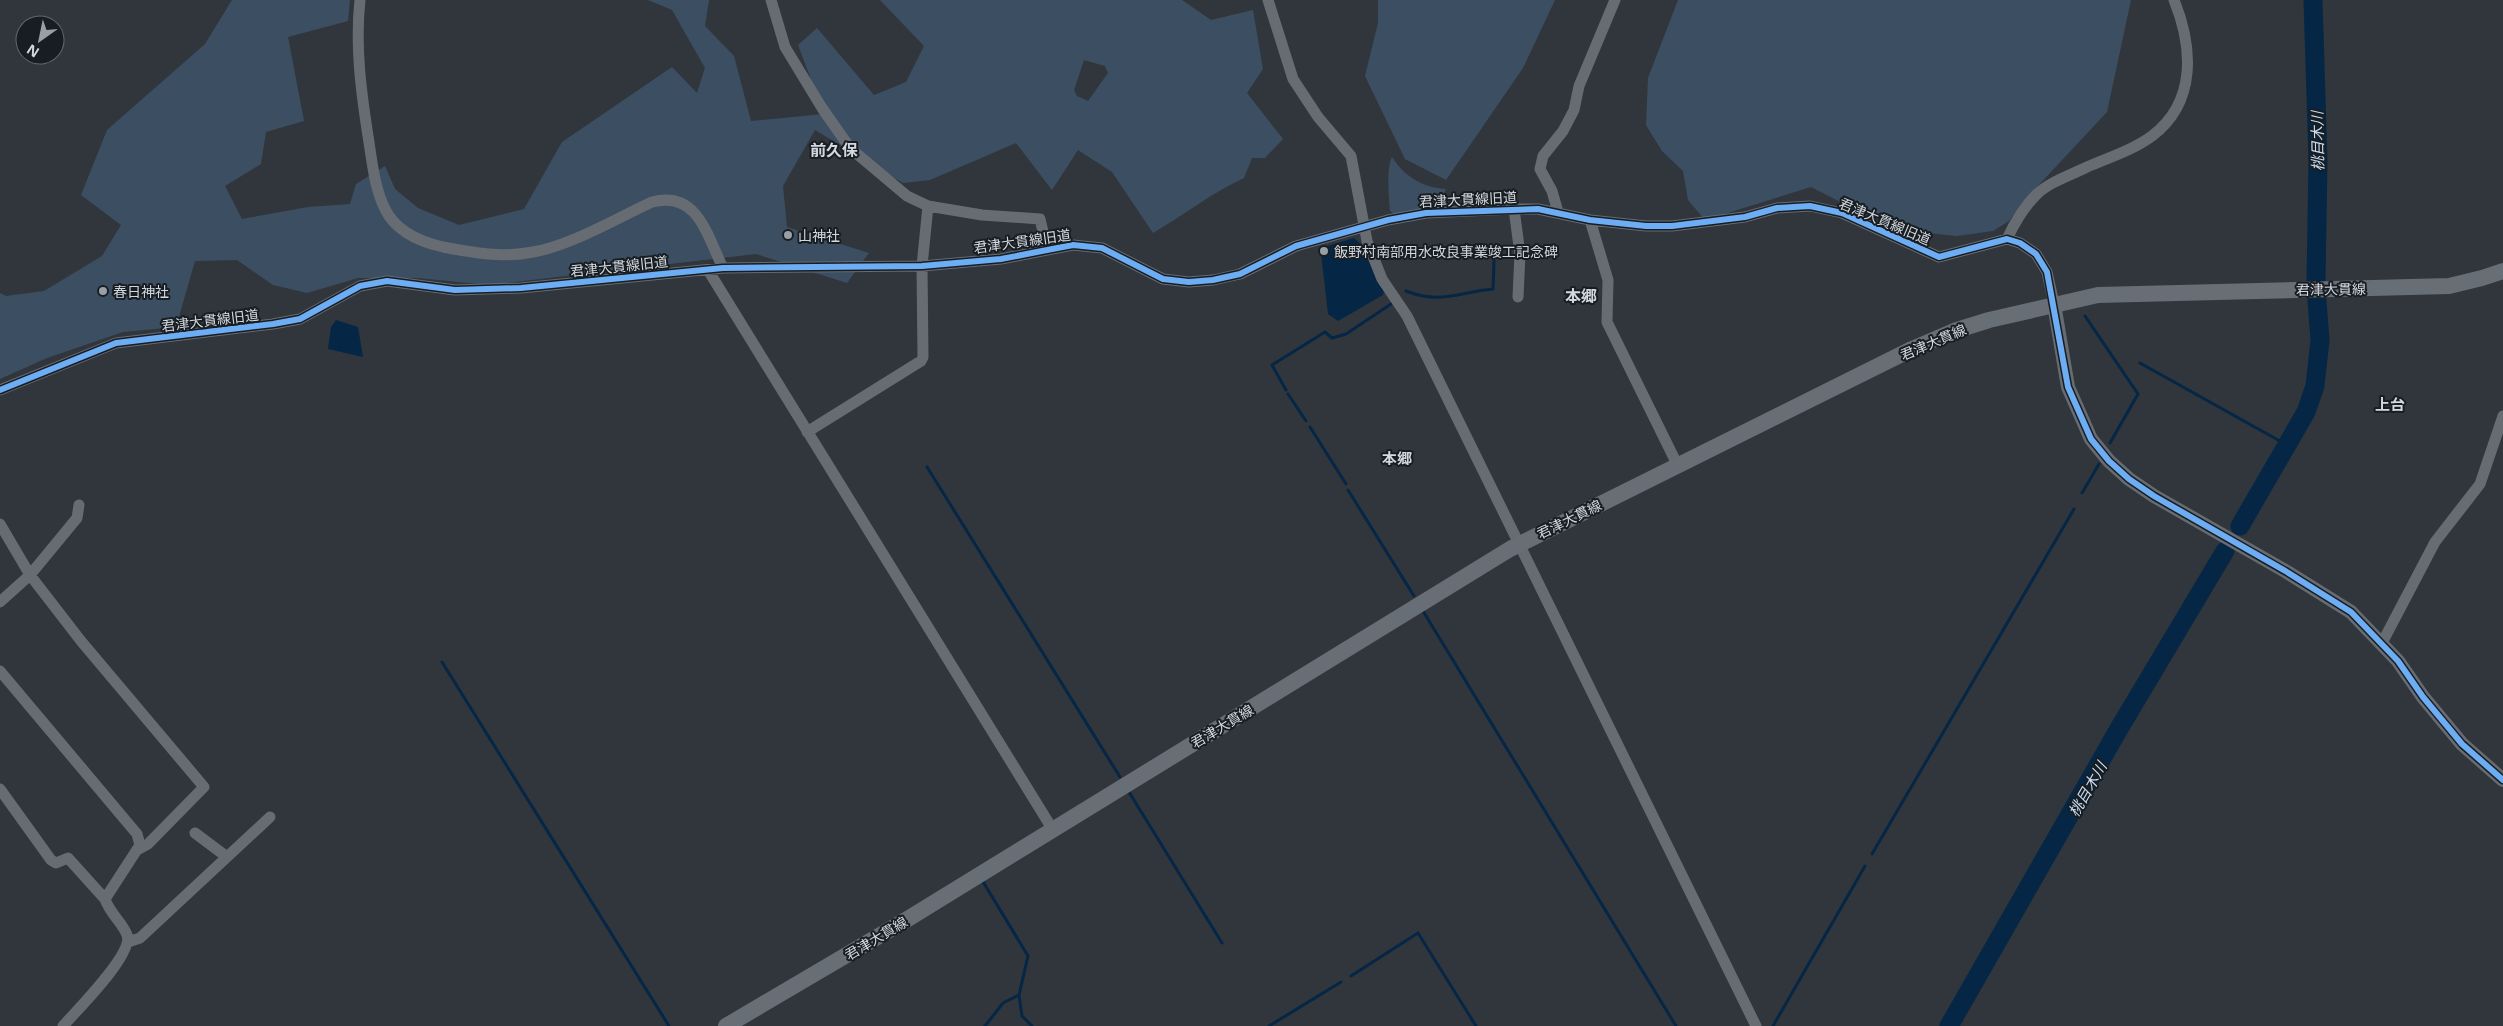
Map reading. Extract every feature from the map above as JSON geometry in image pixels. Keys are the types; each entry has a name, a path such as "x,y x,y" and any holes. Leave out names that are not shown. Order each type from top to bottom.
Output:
{"main road":[{"name":"君津大貫線","path":"726,1026 906,920 1520,543 1912,349 1954,331 2054,304 2098,295 2449,286 2503,271"}],"street":[{"path":"360,0 358,52 364,112 377,187 385,210 396,224 422,242 490,255 510,255 534,252 559,245 652,202 664,199 676,200 699,217 706,227 723,268"},
{"path":"771,0 789,55 850,148 907,196 928,206 982,215 1040,219 1047,249"},
{"path":"1268,0 1293,79 1312,110 1351,156 1367,241 1382,279 1407,316 1756,1026"},
{"path":"1558,212 1552,191 1540,169 1543,156 1562,131 1574,110 1579,86 1615,0"},
{"path":"2174,0 2178,11 2189,67 2184,92 2174,114 2152,136 2060,180 2037,194 2013,226 2007,240 2020,243 2036,254 2047,272 2068,387 2091,439 2109,461 2129,479 2154,496 2344,608 2382,643 2462,744 2503,780"},
{"path":"807,432 921,361 923,357 922,266 928,206"},
{"name":"君津大貫線旧道","path":"0,390 116,344 300,319 360,286 387,281 455,290 521,288 723,268 922,266 1001,259 1073,245 1102,248 1163,279 1188,282 1205,281 1240,274 1296,246 1364,227 1426,213 1514,209 1538,209 1590,220 1646,226 1672,226 1745,217 1777,208 1810,206 1842,213 1939,257 2007,240"},
{"path":"1514,209 1520,254 1518,297"},
{"path":"1590,220 1608,280 1607,322 1678,466"},
{"path":"708,270 1053,830"},
{"path":"2382,643 2435,542 2480,484 2503,416"},
{"path":"0,602 30,575 77,518 79,505"},
{"path":"0,524 30,575 81,641 204,787 148,844 139,849 109,889 105,899"},
{"path":"2,679 137,834 139,849"},
{"path":"1,792 53,862 68,858 105,899 112,914 127,934 128,942 114,968 63,1026"},
{"path":"128,942 140,938 270,816"},
{"path":"195,833 227,857"}],"shaded area":[{"path":"232,0 350,0 348,21 288,37 304,121 266,132 261,164 225,186 242,219 308,207 350,204 356,184 385,166 395,189 418,208 459,225 524,209 562,142 672,67 697,93 705,68 672,10 648,0 709,0 705,26 734,56 751,121 824,114 798,45 817,28 874,95 906,82 924,46 880,0 1182,0 1211,20 1253,10 1263,69 1247,93 1283,139 1265,158 1252,158 1244,178 1220,190 1153,233 1112,172 1078,150 1052,190 1016,143 930,180 903,183 815,130 783,186 787,227 869,253 847,283 756,254 488,285 418,278 358,278 307,293 273,285 237,260 195,261 176,327 123,332 47,358 0,379 0,293 6,296 44,291 102,256 121,225 81,195 107,130 205,44","holes":["1084,60 1105,66 1108,73 1088,101 1077,96 1074,90"]},
{"path":"1378,0 1555,0 1523,68 1446,180 1405,159 1365,76 1378,23"},
{"path":"1678,0 2131,0 2107,112 2023,202 2009,221 1993,231 1957,236 1928,233 1858,211 1811,187 1705,220 1688,200 1683,171 1662,151 1646,125 1648,78"},
{"path":"1392,157 1402,170 1415,180 1430,186 1446,189 1436,208 1394,214 1390,211 1388,176"},
{"path":"1354,238 1362,245 1377,281 1384,291 1383,295 1338,321 1328,314 1321,253 1327,252 1327,246"},
{"path":"336,320 358,327 363,357 328,349 331,327"}],"waterway":[{"name":"桃目木川","path":"2313,0 2318,161 2316,281"},
{"path":"1406,291 1429,297 1440,297 1493,289 1494,261"},
{"name":"桃目木川","path":"2240,526 2306,412 2315,386 2320,340 2317,301"},
{"path":"1286,390 1272,365 1325,332 1332,338 1346,334 1391,304"},
{"path":"2085,316 2138,394 2110,443"},
{"path":"2140,363 2287,445"},
{"path":"1288,394 1306,421"},
{"path":"1310,427 1346,484"},
{"path":"2082,493 2099,464"},
{"path":"927,467 1120,777"},
{"path":"1348,490 1414,596"},
{"path":"1872,854 2074,509"},
{"name":"桃目木川","path":"1949,1026 2120,727 2225,551"},
{"path":"1423,611 1676,1026"},
{"path":"442,662 669,1026"},
{"path":"1129,792 1222,943"},
{"path":"1773,1026 1865,866"},
{"path":"982,880 1028,956 1019,995"},
{"path":"1351,976 1418,933 1476,1026"},
{"path":"1269,1026 1341,982"},
{"path":"985,1026 1003,1003 1019,995 1022,1016 1032,1026"}],"cycle path":[{"path":"0,390 116,343 300,319 360,286 387,281 455,290 521,288 723,268 922,266 1001,259 1073,245 1102,248 1163,279 1189,282 1213,280 1240,274 1296,246 1388,220 1426,213 1538,209 1590,220 1646,226 1672,226 1745,217 1777,208 1810,206 1842,213 1939,257 2007,239 2020,243 2036,254 2047,272 2068,387 2091,439 2109,461 2129,479 2154,496 2287,572 2351,612 2398,661 2423,697 2462,744 2503,780"}],"place":[{"name":"山神社","path":"788,235"},
{"name":"飯野村南部用水改良事業竣工記念碑","path":"1324,251"},
{"name":"春日神社","path":"103,291"}],"district":[{"name":"前久保","path":"834,150"},
{"name":"本郷","path":"1581,296"},
{"name":"上台","path":"2390,404"},
{"name":"本郷","path":"1397,458"}]}
